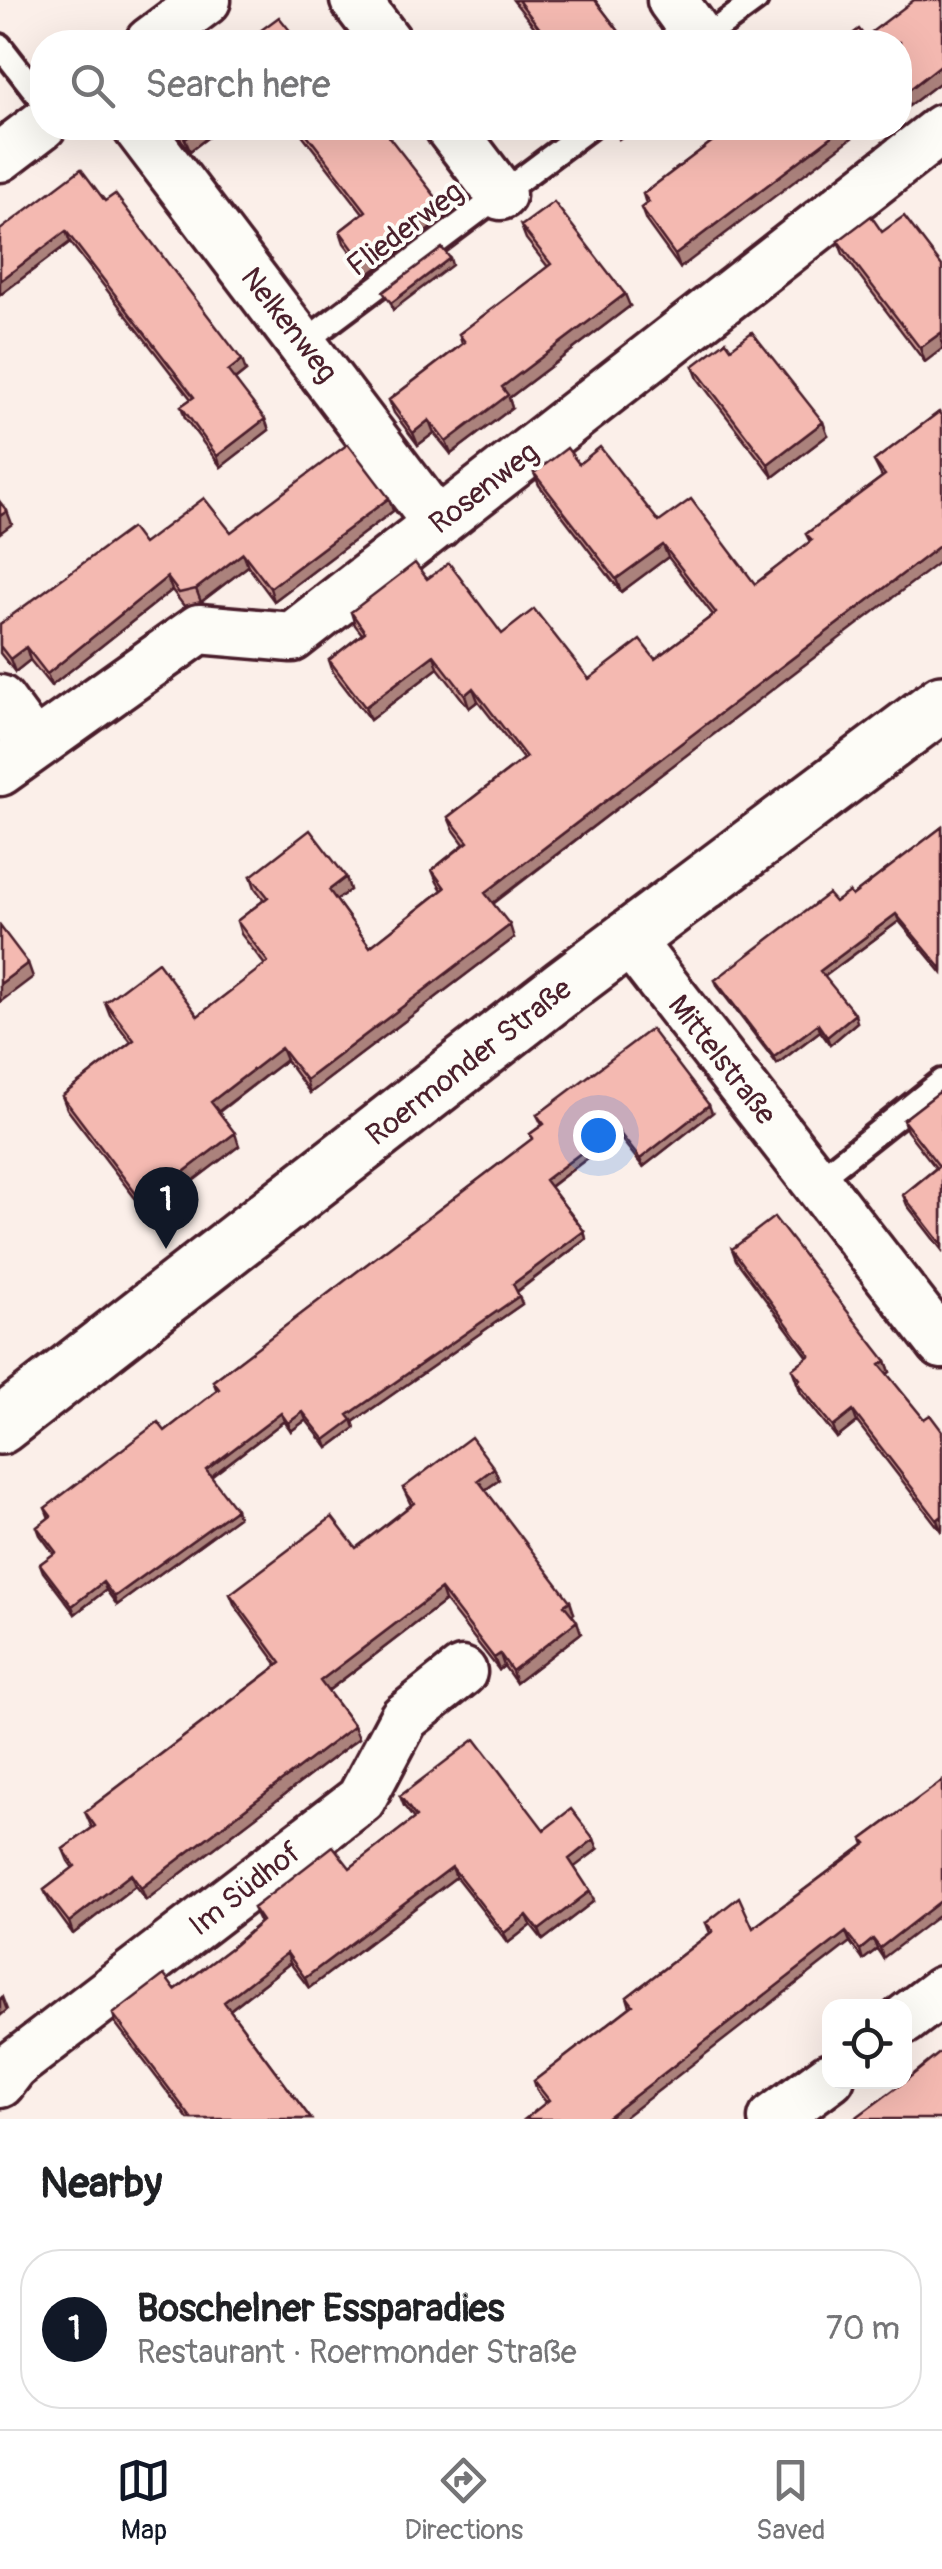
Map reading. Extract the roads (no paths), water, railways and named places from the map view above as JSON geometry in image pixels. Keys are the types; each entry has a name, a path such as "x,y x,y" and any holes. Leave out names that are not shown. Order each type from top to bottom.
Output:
{"main road":[{"name":"Roermonder Straße","path":"0,1426 628,939 942,703"}],"street":[{"path":"166,30 206,0"},
{"path":"356,0 378,30"},
{"path":"672,0 693,30"},
{"name":"Rosenweg","path":"17,758 198,629 292,636 942,129"},
{"path":"0,157 30,133"},
{"name":"Nelkenweg","path":"147,140 304,342 438,524"},
{"path":"459,140 500,195"},
{"path":"0,700 17,758"},
{"name":"Mittelstraße","path":"628,939 942,1344"},
{"name":"Im Südhof","path":"0,2083 12,2066 360,1799 404,1718 462,1672"},
{"path":"912,2014 942,1992"},
{"path":"773,2119 822,2082"}],"lane":[{"path":"717,30 756,0"},
{"path":"0,46 30,85"},
{"name":"Fliederweg","path":"304,342 572,140"},
{"path":"816,1181 942,1081"}],"place":[{"name":"Boschelner Essparadies","path":"166,1249"}]}
